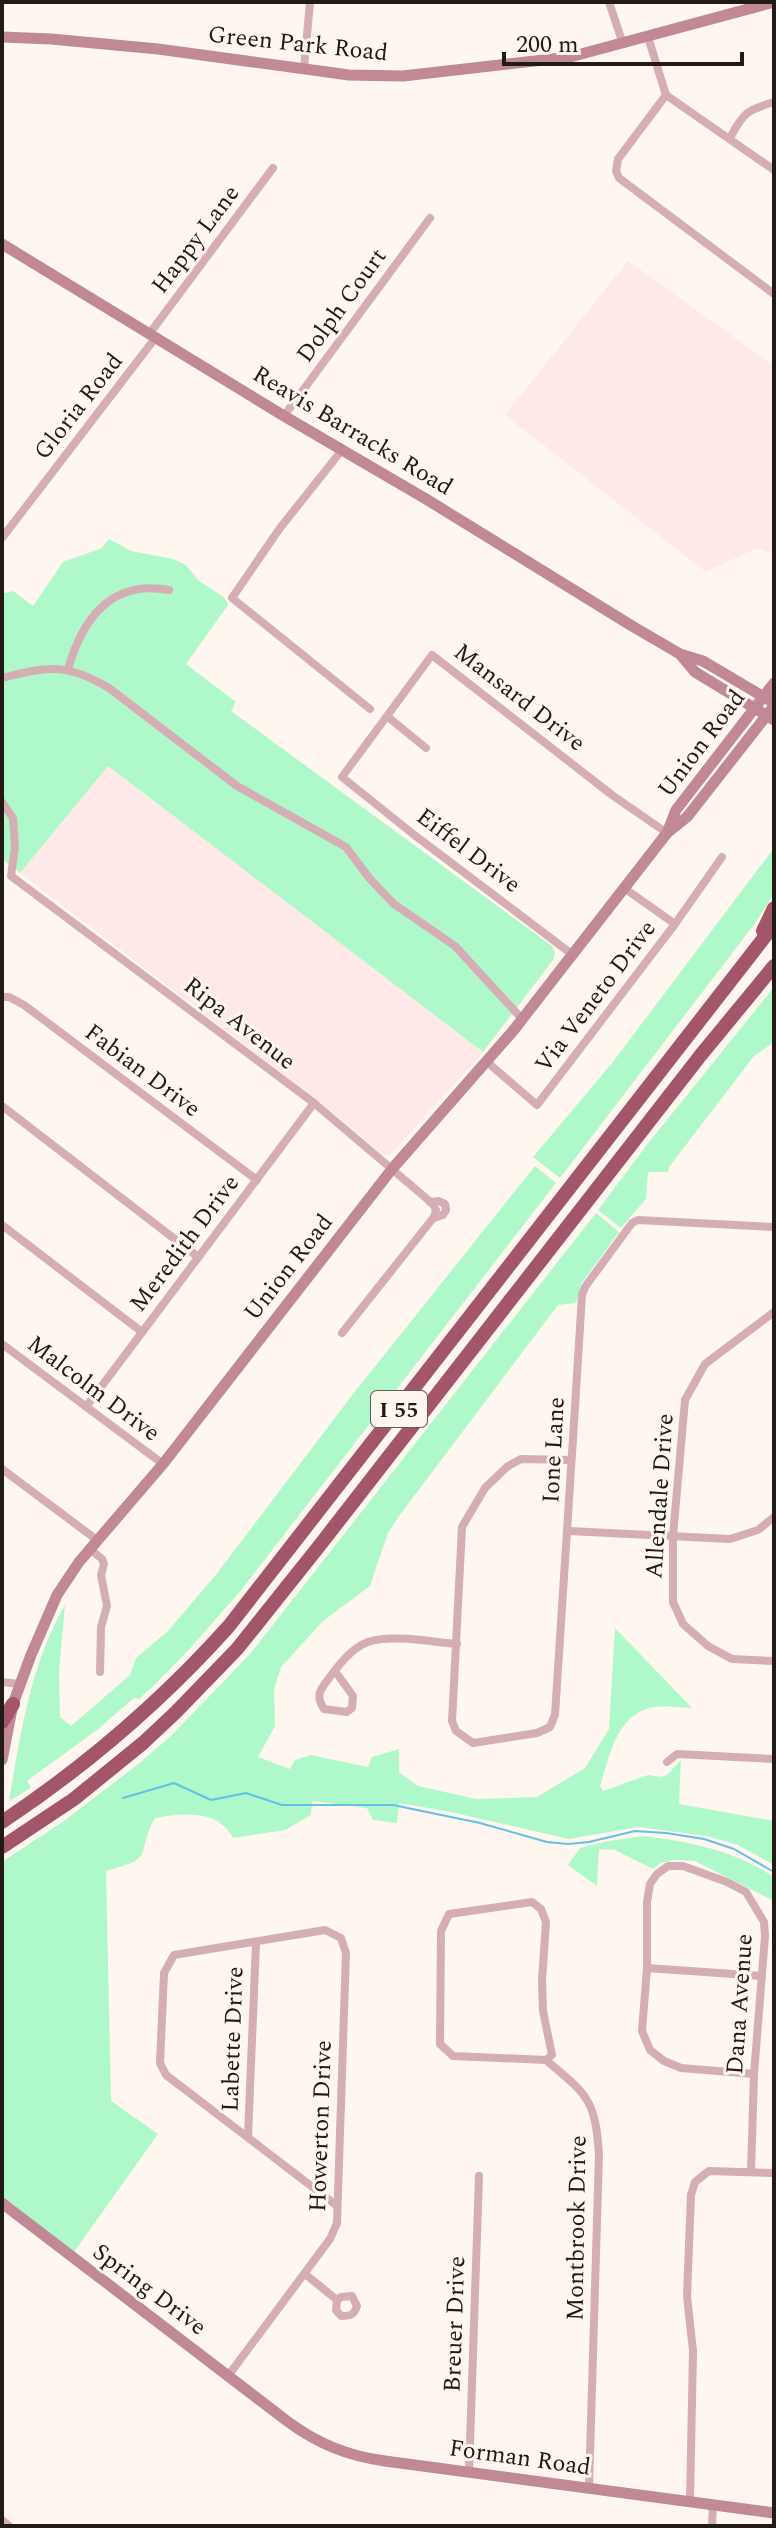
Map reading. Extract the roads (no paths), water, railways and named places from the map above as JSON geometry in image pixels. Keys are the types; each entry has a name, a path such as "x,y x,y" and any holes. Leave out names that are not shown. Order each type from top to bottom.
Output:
{"highway":[{"path":"752,953 774,908"},
{"name":"I 55","path":"2,1822 68,1777 125,1730 229,1626 774,925"},
{"name":"I 55","path":"2,1847 74,1799 143,1743 237,1649 700,1056 774,966"},
{"path":"758,987 774,977"},
{"path":"2,1722 13,1704"}],"main road":[{"name":"Green Park Road","path":"2,37 113,45 365,76 425,75 548,61 623,44 774,2"},
{"name":"Reavis Barracks Road","path":"2,244 680,654 703,661 770,709"},
{"name":"Reavis Barracks Road","path":"680,654 695,672 754,708 770,709"},
{"name":"Union Road","path":"2,1760 13,1704 57,1595 93,1544 163,1464 392,1169 487,1062 667,833 687,817 770,709 774,683"},
{"name":"Union Road","path":"667,833 676,810 754,708"},
{"name":"Spring Drive","path":"2,2203 272,2410"},
{"name":"Forman Road","path":"272,2410 316,2440 347,2454 774,2513"}],"street":[{"path":"304,68 310,2"},
{"path":"611,2 623,44"},
{"path":"648,37 666,95 774,170"},
{"path":"666,95 618,159 616,171 619,178 774,294"},
{"path":"730,138 742,116 751,109 774,102"},
{"name":"Happy Lane","path":"153,335 273,168"},
{"name":"Dolph Court","path":"284,416 430,218"},
{"name":"Gloria Road","path":"2,538 153,335"},
{"path":"342,450 280,528 232,598 370,709"},
{"path":"68,669 74,647 108,601 128,590 149,586 169,590"},
{"name":"Mansard Drive","path":"342,777 432,655 623,803 667,833"},
{"path":"2,678 35,669 68,669 88,675 109,688 237,786 346,847 394,904 455,946 522,1019"},
{"path":"388,717 426,748"},
{"name":"Eiffel Drive","path":"342,777 573,955"},
{"name":"Ripa Avenue","path":"2,802 13,818 15,847 11,876 314,1103 430,1202 445,1204 443,1215 435,1214 342,1333"},
{"name":"Via Veneto Drive","path":"487,1062 537,1105 722,857"},
{"path":"624,888 675,924"},
{"name":"Fabian Drive","path":"2,997 24,1005 257,1180"},
{"name":"Meredith Drive","path":"86,1407 314,1103"},
{"path":"2,1106 198,1257"},
{"name":"Ione Lane","path":"457,1644 452,1721 456,1731 473,1743 537,1733 550,1727 555,1715 582,1295 585,1287 632,1223 638,1220 774,1227"},
{"path":"2,1225 142,1332"},
{"name":"Allendale Drive","path":"774,1312 705,1364 685,1400 673,1536 673,1602 683,1624 708,1646 732,1659 774,1661"},
{"name":"Malcolm Drive","path":"2,1344 163,1464"},
{"path":"335,1671 353,1696 352,1708 347,1712 324,1709 319,1702 319,1692 335,1671 354,1650 368,1642 383,1640 457,1644 462,1527 485,1488 508,1466 521,1459 571,1460"},
{"path":"2,1469 93,1544 102,1559 101,1575 107,1606 101,1627 100,1672"},
{"path":"569,1531 730,1539 758,1530 774,1517"},
{"path":"2,1682 20,1684"},
{"path":"667,1762 677,1754 774,1759"},
{"name":"Dana Avenue","path":"647,1968 650,1884 668,1866 683,1866 746,1892 764,1922 751,2172"},
{"path":"532,1902 541,1909 546,1922 543,2011 552,2055 546,2060 453,2056 440,2044 441,1931 449,1914 532,1902"},
{"name":"Howerton Drive","path":"228,2376 330,2239 337,2223 346,1953 341,1938 325,1930 256,1943"},
{"path":"256,1943 174,1955 164,1973 160,2063 166,2075 336,2205"},
{"name":"Labette Drive","path":"248,2137 256,1943"},
{"path":"754,2074 681,2068 664,2061 650,2050 642,2031 647,1968 762,1976"},
{"name":"Montbrook Drive","path":"546,2060 584,2093 597,2119 599,2154 589,2488"},
{"path":"690,2501 693,2351 687,2296 691,2195 695,2182 709,2171 774,2173"},
{"name":"Breuer Drive","path":"469,2472 479,2176"},
{"path":"305,2274 337,2300"},
{"path":"712,2526 713,2504"},
{"path":"2,2520 9,2526"}],"waterway":[{"path":"123,1798 174,1783 211,1800 246,1793 282,1805 393,1805 480,1823 547,1842 589,1842 635,1831 666,1833 704,1839 734,1849 774,1872"}]}
